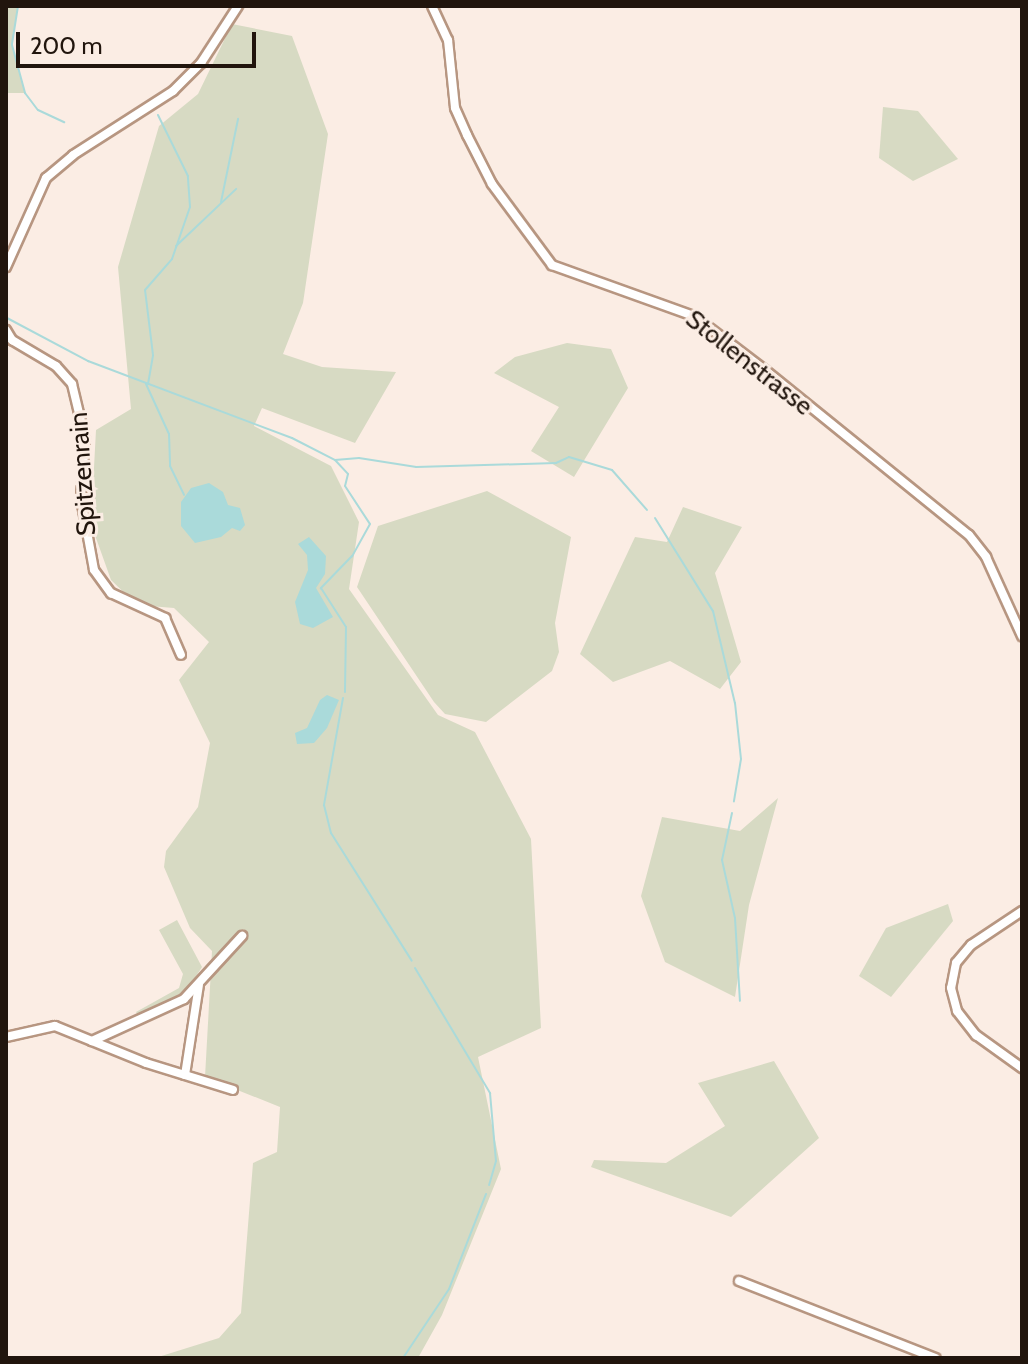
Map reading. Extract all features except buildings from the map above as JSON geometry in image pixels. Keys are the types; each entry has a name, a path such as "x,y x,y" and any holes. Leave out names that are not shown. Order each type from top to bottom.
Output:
{"street":[{"path":"6,267 46,178 173,91 201,63 238,6"},
{"name":"Stollenstrasse","path":"432,6 444,27 455,108 467,135 492,184 552,265 694,316 765,370 969,535 986,557 1022,636"},
{"name":"Spitzenrain","path":"6,330 12,340 56,366 72,384 85,438 81,499 94,570 111,593 165,618 181,655"},
{"path":"1022,911 971,945 956,963 951,988 957,1011 976,1035 1022,1068"},
{"path":"92,1041 114,1035 184,999 242,936"},
{"path":"185,1075 199,984"},
{"path":"6,1037 55,1026 233,1090"},
{"path":"739,1281 935,1358"}],"green space":[{"path":"6,6 18,6 12,45 25,93 6,93"},
{"path":"232,24 292,36 328,134 303,303 283,354 322,367 396,372 355,443 262,408 254,426 331,466 359,522 349,589 438,715 475,732 531,839 541,1028 478,1057 501,1169 442,1315 418,1358 155,1358 219,1338 241,1313 253,1163 277,1152 280,1107 205,1077 212,951 190,928 164,867 166,851 198,807 210,743 179,680 209,642 174,608 137,605 111,580 91,524 96,430 131,409 118,267 159,126 198,94"},
{"path":"883,107 918,111 958,159 913,181 879,158"},
{"path":"567,343 611,349 628,388 574,477 531,451 559,407 494,373 515,357"},
{"path":"487,491 571,537 555,623 559,652 552,671 486,722 445,714 357,587 378,526"},
{"path":"683,507 742,527 715,573 741,662 720,689 670,661 613,682 580,654 635,537 667,542"},
{"path":"778,798 749,905 735,997 665,962 641,896 662,817 740,831"},
{"path":"948,904 953,921 891,997 859,976 886,928"},
{"path":"177,920 202,967 183,996 140,1019 136,1012 179,988 183,974 159,930"},
{"path":"774,1061 819,1138 731,1217 591,1167 594,1160 666,1163 725,1126 698,1083"}],"water":[{"path":"209,483 223,492 228,505 240,508 245,525 240,531 232,528 221,537 195,543 181,526 181,502 191,488"},
{"path":"309,537 326,556 325,574 316,588 333,617 313,628 300,624 295,602 308,570 307,555 298,544"},
{"path":"327,695 339,700 327,728 314,743 297,744 295,733 307,728 320,700"}],"waterway":[{"path":"18,6 12,45 25,93 38,110 64,122"},
{"path":"148,384 153,355 145,290 172,259 190,207 188,176 158,115"},
{"path":"221,202 238,119"},
{"path":"176,246 236,189"},
{"path":"7,318 88,361 292,438 335,460 348,474 345,486 370,524 352,556 321,588 346,627 345,692"},
{"path":"146,384 169,434 170,466 184,495"},
{"path":"335,460 359,458 416,467 556,463 569,457 612,470 647,510"},
{"path":"655,518 713,611 735,703 741,759 734,801"},
{"path":"343,698 324,805 331,833 412,961"},
{"path":"732,813 722,860 735,918 740,1001"},
{"path":"415,968 490,1093 496,1161 489,1185"},
{"path":"403,1358 449,1289 486,1194"}]}
